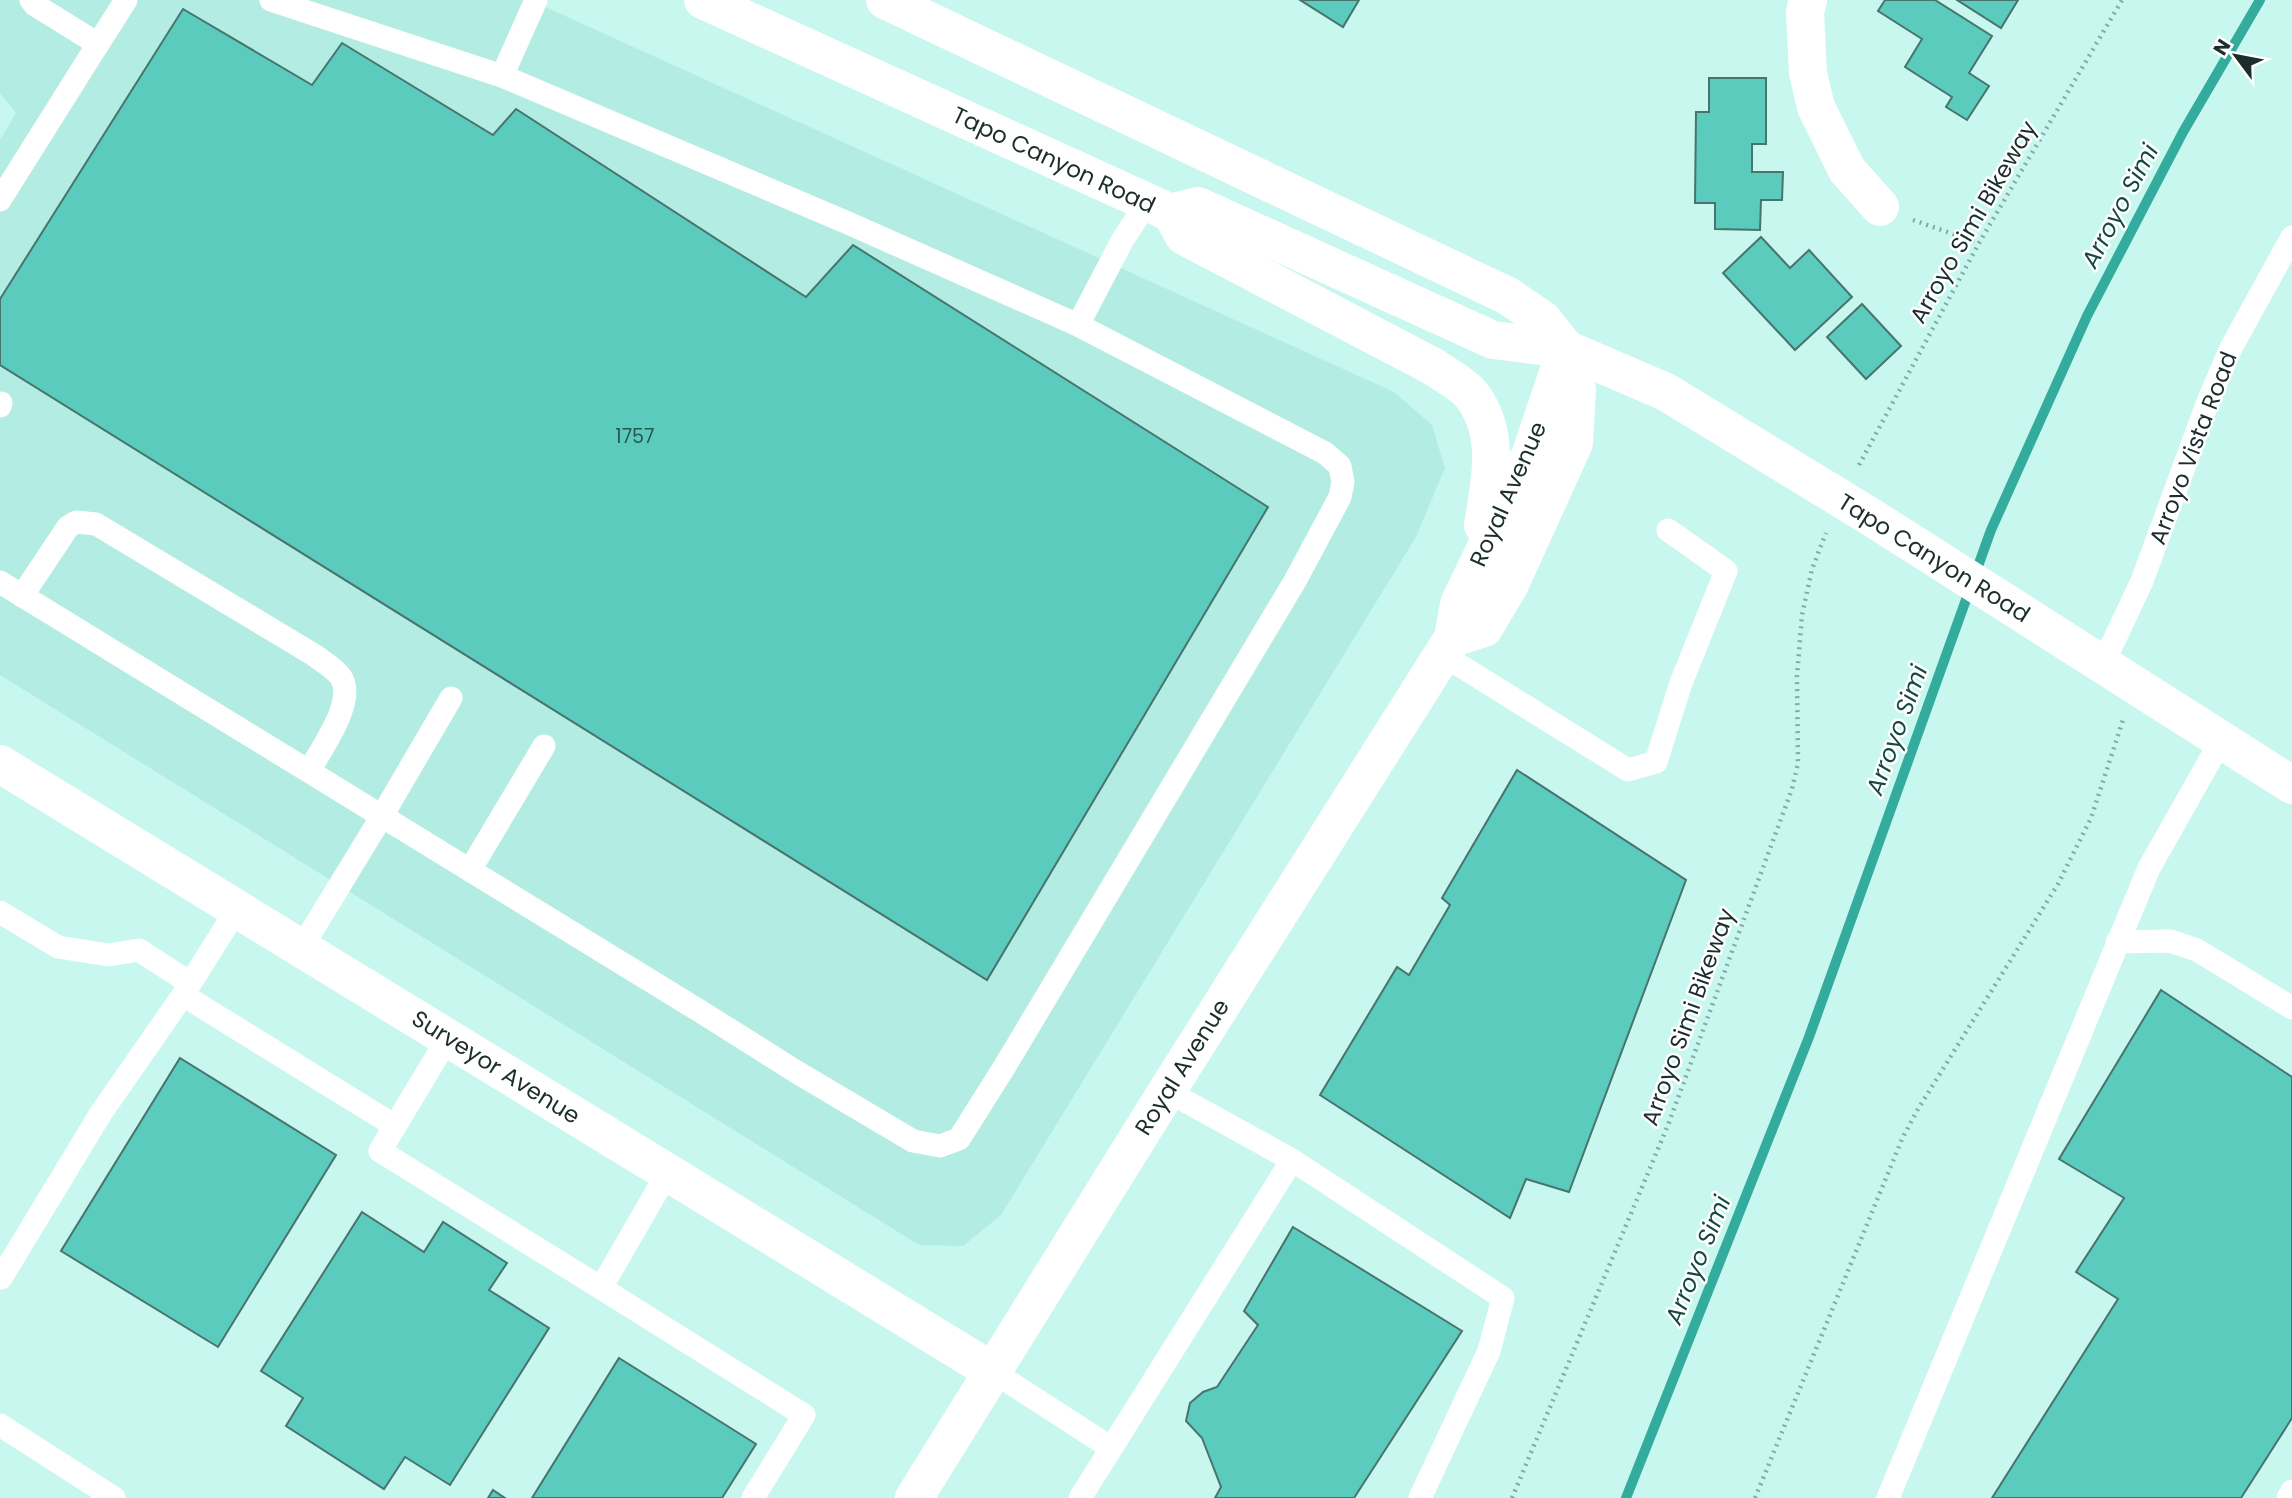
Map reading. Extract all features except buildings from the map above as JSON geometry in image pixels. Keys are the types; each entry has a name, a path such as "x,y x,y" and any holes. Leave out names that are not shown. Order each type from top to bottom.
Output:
{"main road":[{"name":"Tapo Canyon Road","path":"703,0 1159,207 1198,206 1493,340 1566,349 1666,392 1871,517 2292,785"},
{"name":"Tapo Canyon Road","path":"885,0 1508,296 1543,320 1566,349"},
{"path":"1808,0 1805,12 1808,73 1816,107 1847,170 1880,207"},
{"path":"1159,207 1184,236 1434,367 1469,392 1486,420 1493,462 1476,564"},
{"name":"Royal Avenue","path":"914,1498 1448,646 1459,604 1476,564 1531,453 1566,349"},
{"name":"Royal Avenue","path":"1448,646 1484,628 1510,584 1574,443 1577,389 1566,349"},
{"name":"Surveyor Avenue","path":"0,764 992,1371"}],"lane":[{"path":"31,0 98,44"},
{"path":"1,197 125,0"},
{"path":"0,582 795,1071 913,1141 940,1146 959,1139 1295,581 1340,497 1343,482 1340,466 1325,453 1078,325 848,223 502,76 271,0"},
{"path":"502,76 536,0"},
{"path":"1078,325 1122,242 1159,207"},
{"name":"Arroyo Vista Road","path":"2102,664 2142,581 2208,399 2231,348 2292,237"},
{"path":"22,596 68,527 76,522 96,524 314,655 340,675 347,689 345,703 309,771"},
{"path":"1448,646 1628,770 1656,762 1681,683 1726,571 1668,530"},
{"path":"302,947 451,698"},
{"path":"1888,1498 2149,868 2222,739"},
{"path":"470,870 544,746"},
{"path":"1,1278 101,1113 187,989 237,909"},
{"path":"0,912 58,947 109,955 139,950 187,989 395,1126"},
{"path":"2117,943 2171,941 2197,950 2292,1009"},
{"path":"448,1038 380,1151 804,1415 752,1498"},
{"path":"1167,1091 1292,1160 1503,1297 1489,1351 1420,1498"},
{"path":"1080,1498 1292,1160"},
{"path":"601,1288 668,1172"},
{"path":"992,1371 1111,1448"},
{"path":"0,1425 114,1498"},
{"path":"2288,1498 2292,1492"}],"path":[{"name":"Arroyo Simi Bikeway","path":"1860,465 1979,243 2122,0"},
{"path":"1880,207 1979,243"},
{"name":"Arroyo Simi Bikeway","path":"1512,1498 1668,1125 1792,789 1798,763 1797,676 1802,615 1812,569 1827,532"},
{"path":"1755,1498 1902,1139 1917,1109 2058,884 2091,818 2120,725 2141,689"}],"shaded area":[{"path":"0,0 530,0 1394,392 1432,425 1445,468 1416,537 1001,1215 963,1246 919,1245 0,675 0,140 16,113 0,93"}],"waterway":[{"name":"Arroyo Simi","path":"1626,1498 1809,1037 1991,530 2087,316 2183,132 2260,0"}]}
